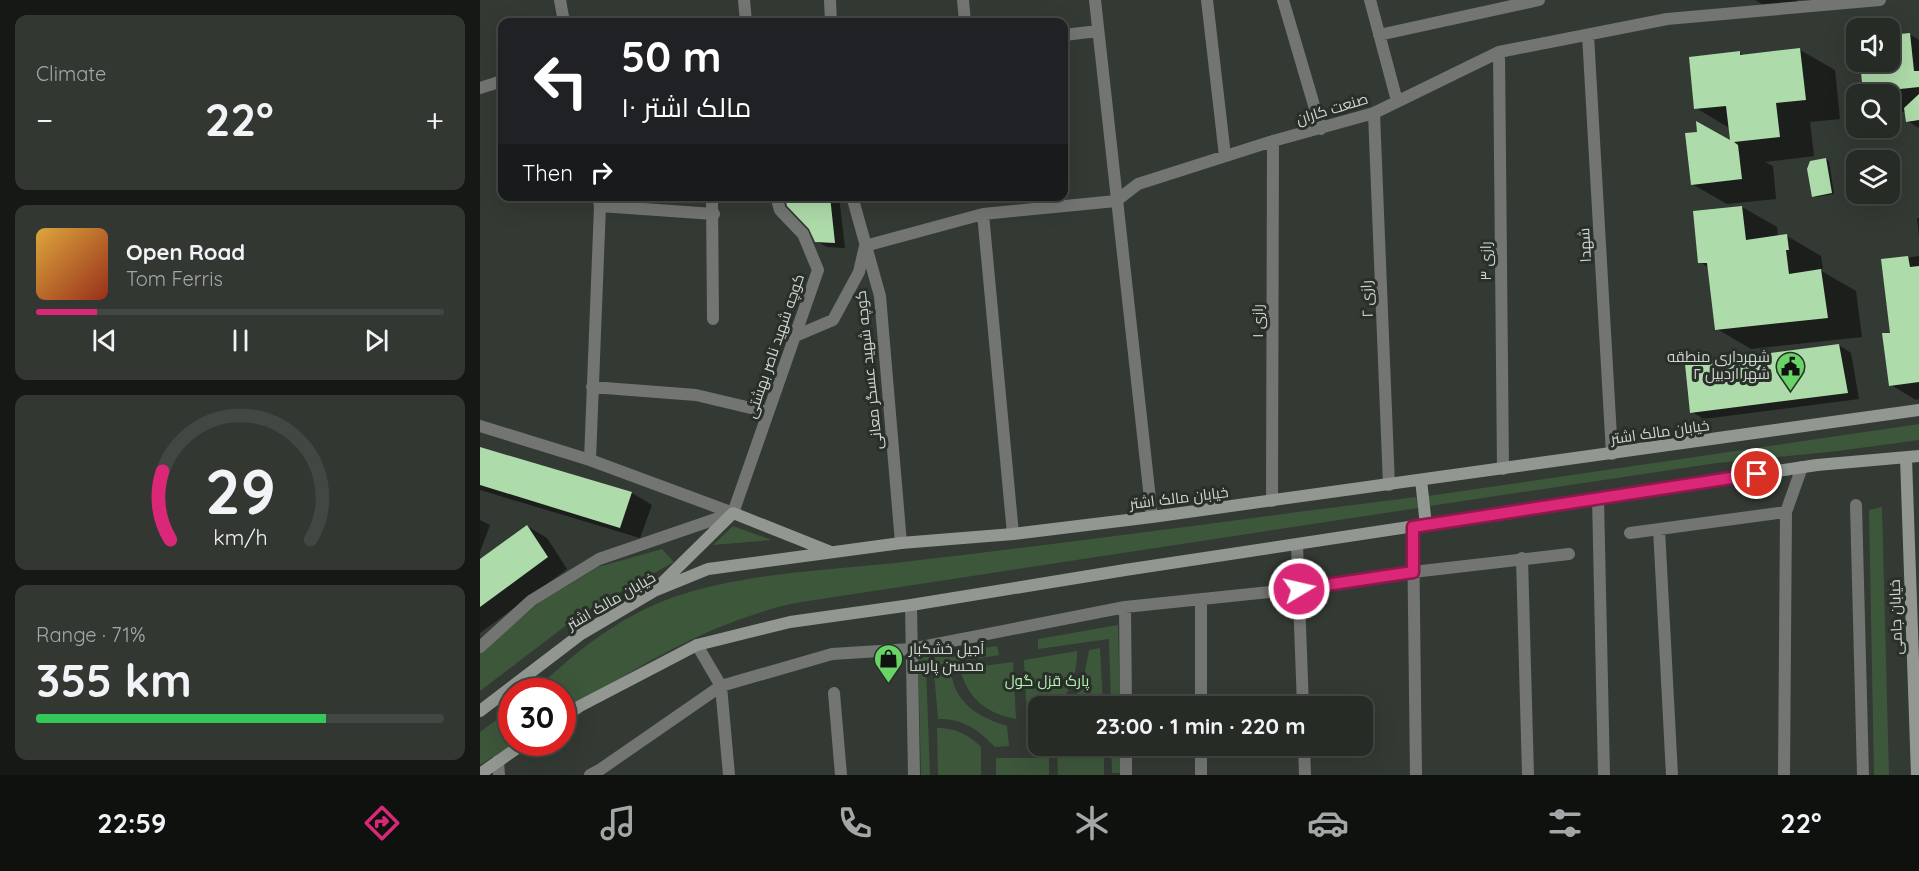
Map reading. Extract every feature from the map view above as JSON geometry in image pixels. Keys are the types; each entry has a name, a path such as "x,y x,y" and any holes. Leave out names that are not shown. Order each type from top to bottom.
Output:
{"main road":[{"name":"خیابان مالک اشتر","path":"480,711 581,634 654,591 708,569 901,543 1013,534 1152,517 1919,410"},
{"path":"576,709 697,645 790,622 1802,467 1919,456"},
{"name":"خیابان جامی","path":"1906,458 1917,775"},
{"path":"1421,480 1426,525"},
{"path":"654,591 733,513 832,552"},
{"path":"480,774 505,756"}],"street":[{"path":"560,0 563,18"},
{"path":"744,0 746,18"},
{"path":"830,0 831,18"},
{"path":"963,0 965,18"},
{"path":"1095,0 1152,517"},
{"path":"1207,0 1225,156"},
{"path":"1284,0 1321,129"},
{"path":"1370,0 1397,101"},
{"path":"1379,35 1539,0"},
{"name":"صنعت کاران","path":"1116,201 1138,184 1273,141 1374,113 1499,52 1667,19 1880,0"},
{"path":"1068,35 1098,31"},
{"name":"شهدا","path":"1588,35 1612,454"},
{"name":"رازی ۳","path":"1499,52 1503,469"},
{"path":"480,88 498,82"},
{"name":"رازی ۲","path":"1374,113 1389,485"},
{"name":"رازی ۱","path":"1272,501 1273,141"},
{"path":"590,459 599,201 714,214"},
{"path":"713,201 713,319"},
{"name":"کوچه شهید ناصر بهشتی","path":"733,513 818,270 803,234 780,210 777,201"},
{"name":"کوچه شهید عسگر معانی","path":"853,201 880,297 901,543"},
{"path":"793,337 833,320 859,272 865,246 982,214 1116,201"},
{"path":"982,214 1013,534"},
{"path":"592,387 696,395 768,412"},
{"path":"480,426 590,459 733,513"},
{"path":"1784,775 1786,512 1802,467"},
{"path":"1598,498 1604,775"},
{"path":"1856,505 1863,775"},
{"path":"1630,533 1786,512"},
{"path":"480,647 532,600 598,559 733,513"},
{"path":"1413,527 1416,775"},
{"path":"1659,529 1672,775"},
{"path":"1297,545 1303,696"},
{"path":"599,773 721,686 832,654 911,649 1125,607 1299,589 1413,572 1569,554"},
{"path":"1522,558 1528,775"},
{"path":"1201,696 1202,599"},
{"path":"910,605 914,775"},
{"path":"1125,607 1125,696"},
{"path":"697,645 721,686 729,775"},
{"path":"834,693 841,775"},
{"path":"1126,756 1126,775"},
{"path":"1201,756 1201,775"},
{"path":"1304,756 1305,775"},
{"path":"498,761 499,775"}],"green space":[{"path":"1919,424 1919,440 1717,463 1430,506 1428,496"},
{"path":"1416,497 1418,508 795,603 732,622 703,634 646,663 576,704 576,678 548,678 581,650 616,625 654,605 702,588 791,573 1037,546"},
{"path":"1882,507 1889,775 1874,775 1869,510"},
{"path":"733,526 772,540 713,545"},
{"path":"662,549 674,562 581,614 480,691 480,653 540,602 598,567"},
{"name":"پارک قزل گول","path":"1118,625 1120,696 1111,696 1109,639 1038,649 1038,639"},
{"name":"پارک قزل گول","path":"997,646 999,655 926,667 930,775 921,775 918,657"},
{"name":"پارک قزل گول","path":"1100,648 1102,696 1076,696 1085,673 1089,650"},
{"name":"پارک قزل گول","path":"1077,651 1075,674 1066,695 1028,696 1027,718 1024,660"},
{"name":"پارک قزل گول","path":"1013,662 1016,719 996,713 980,703 968,689 960,669"},
{"name":"پارک قزل گول","path":"951,672 958,693 970,708 1007,726 1009,746 995,747 970,726 947,719 938,719 934,673"},
{"path":"498,719 498,754 480,765 480,732"},
{"path":"937,728 961,733 981,747 981,775 938,775"},
{"path":"1057,756 1104,756 1104,775 1058,775"},
{"path":"1111,756 1120,756 1121,773 1112,773"},
{"path":"996,758 1049,758 1049,775 996,775"}],"building":[{"path":"1910,33 1914,71 1919,71 1919,87 1900,89 1900,84 1862,84 1861,72 1900,72 1900,34"},
{"path":"1800,48 1806,100 1776,103 1780,137 1734,142 1738,145 1742,179 1691,185 1685,133 1697,132 1696,121 1730,140 1726,106 1694,109 1689,57 1740,51 1740,55"},
{"path":"1919,94 1919,120 1906,122 1904,108"},
{"path":"1826,158 1832,193 1812,197 1807,169 1810,161"},
{"path":"786,201 831,201 835,243 815,242 809,229 787,206"},
{"path":"1742,206 1746,240 1787,234 1789,274 1821,269 1828,318 1715,330 1707,263 1698,263 1693,211"},
{"path":"1908,256 1910,267 1919,266 1919,382 1889,386 1882,333 1890,333 1881,259"},
{"path":"1839,344 1848,393 1690,413 1685,364"},
{"path":"480,447 632,492 620,528 480,485"},
{"path":"527,525 548,557 480,607 480,559"}],"place":[{"name":"شهرداری منطقه ۲ شهر اردبیل","path":"1791,392"},
{"name":"آجیل خشکبار محسن پارسا","path":"888,684"}],"route":[{"path":"1299,589 1413,572 1413,527 1757,474"}]}
